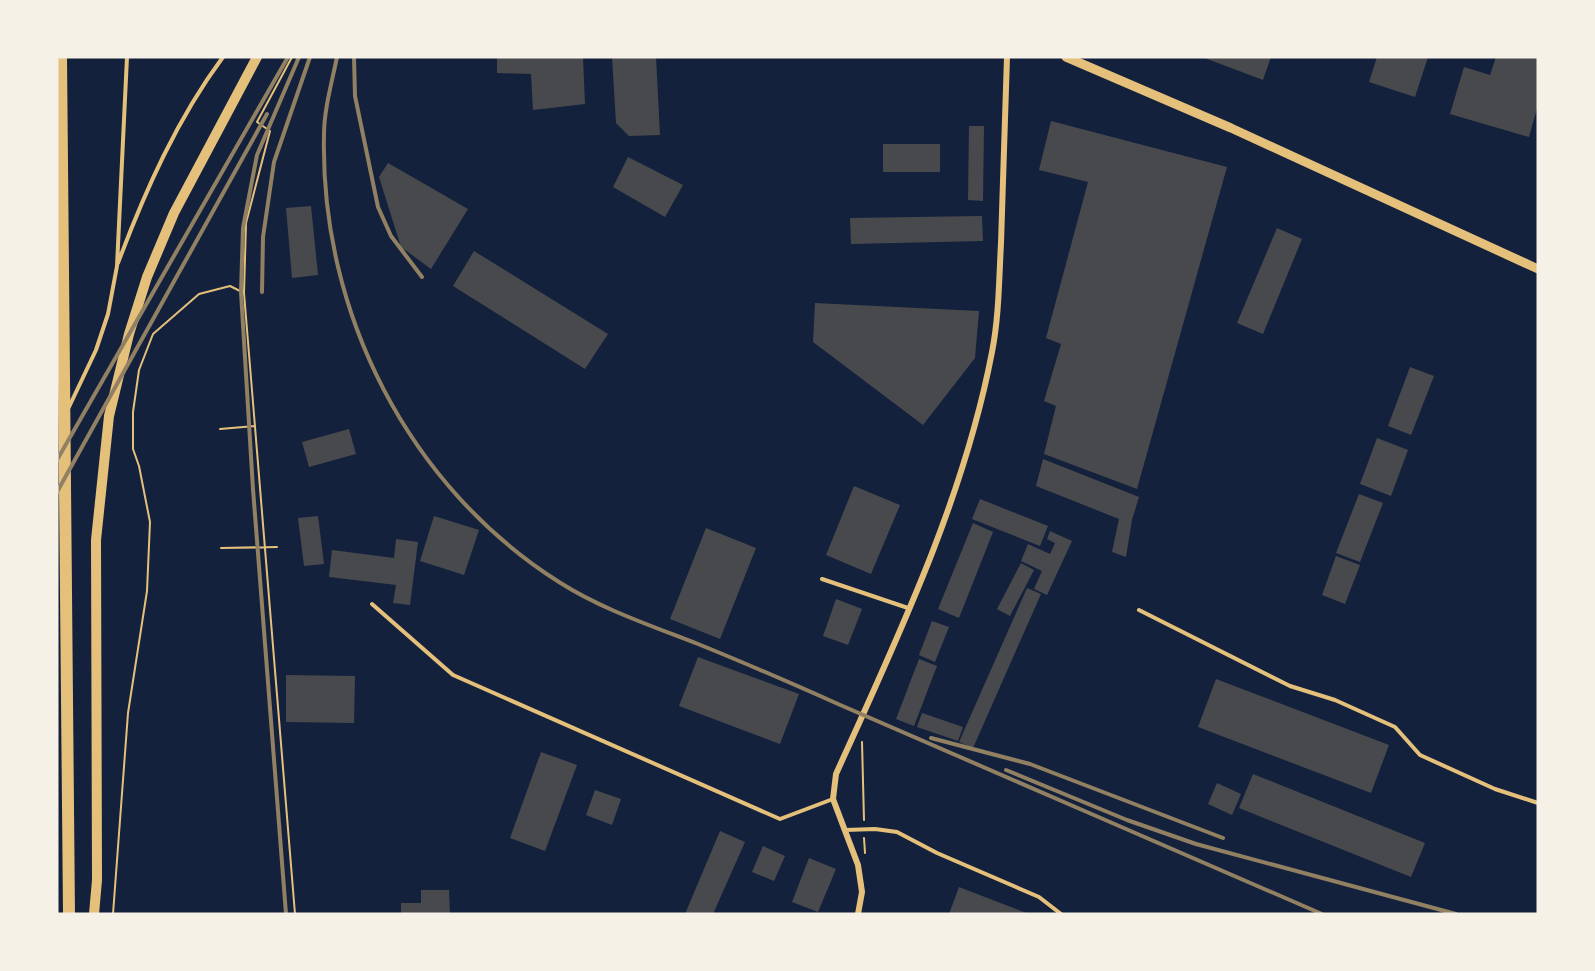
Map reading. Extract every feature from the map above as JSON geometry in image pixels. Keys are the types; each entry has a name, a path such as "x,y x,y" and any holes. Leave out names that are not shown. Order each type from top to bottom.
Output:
{"highway":[{"path":"61,57 69,914"}],"main road":[{"path":"94,914 97,880 96,540 104,454 120,366 147,277 174,213 257,57"}],"street":[{"path":"858,914 862,892 858,865 833,799 836,774 908,608 949,504 992,351 998,302 1007,57"},
{"path":"1066,57 1231,128 1538,269"}],"lane":[{"path":"57,428 96,350 108,314 117,266 127,57"},
{"path":"117,266 137,214 171,141 203,84 223,57"},
{"path":"822,579 908,608"},
{"path":"372,604 453,675 780,819 833,799"},
{"path":"1139,610 1290,686 1335,700 1395,727 1420,755 1495,789 1538,803"},
{"path":"845,830 864,828 897,832 937,853 1039,897 1062,914"}],"path":[{"path":"292,57 258,122 270,131 246,223 244,293 295,914"},
{"path":"113,914 128,713 147,580 150,522 139,466 133,449 133,412 139,370 153,334 199,294 230,286 244,293"},
{"path":"220,429 255,426"},
{"path":"221,548 277,547"},
{"path":"862,737 865,861"}],"building":[{"path":"497,57 583,57 585,104 533,110 531,74 497,73"},
{"path":"612,57 656,57 660,135 629,136 616,123"},
{"path":"1202,57 1271,57 1263,80"},
{"path":"1377,57 1428,57 1415,97 1369,82"},
{"path":"1496,57 1538,57 1538,105 1529,137 1450,114 1464,67 1490,75"},
{"path":"1051,121 1227,167 1137,489 1044,454 1056,406 1044,401 1061,344 1046,338 1088,182 1039,170"},
{"path":"969,126 984,126 983,201 968,200"},
{"path":"883,144 940,144 940,172 883,172"},
{"path":"628,157 683,185 665,217 613,187"},
{"path":"388,163 468,209 431,269 401,247 379,177"},
{"path":"311,206 318,275 292,278 286,208"},
{"path":"982,216 983,241 851,244 850,218"},
{"path":"1277,228 1302,239 1263,334 1237,323"},
{"path":"474,251 608,334 585,369 453,286"},
{"path":"815,303 979,311 975,358 923,425 813,342"},
{"path":"1410,367 1434,376 1411,435 1388,426"},
{"path":"349,429 356,454 309,467 302,442"},
{"path":"1377,438 1408,450 1391,496 1360,484"},
{"path":"1043,459 1139,497 1132,520 1126,557 1112,552 1119,519 1036,486"},
{"path":"854,486 900,505 871,574 826,555"},
{"path":"1359,494 1383,503 1360,562 1336,553"},
{"path":"980,499 1048,526 1040,546 972,519"},
{"path":"318,516 324,564 304,566 298,518"},
{"path":"434,516 479,530 464,575 420,561"},
{"path":"973,523 993,532 959,618 938,609"},
{"path":"706,528 756,548 720,639 670,619"},
{"path":"1050,531 1072,541 1047,595 1034,589 1042,571 1021,561 1028,544 1050,554 1055,543 1047,539"},
{"path":"396,539 418,542 410,605 393,603 396,585 329,577 332,550 394,558"},
{"path":"1336,556 1360,565 1345,604 1322,595"},
{"path":"1021,563 1034,570 1010,616 997,609"},
{"path":"1027,588 1041,594 973,748 959,742"},
{"path":"836,599 862,609 848,645 823,636"},
{"path":"932,621 949,627 935,662 919,655"},
{"path":"698,657 799,694 780,744 679,706"},
{"path":"919,659 937,666 914,726 896,719"},
{"path":"286,675 355,676 354,723 286,722"},
{"path":"1216,679 1389,745 1371,793 1198,727"},
{"path":"922,713 963,727 958,741 917,727"},
{"path":"541,752 577,765 545,851 510,838"},
{"path":"1253,774 1425,843 1411,877 1239,808"},
{"path":"1217,783 1241,794 1232,815 1208,804"},
{"path":"595,790 621,799 612,825 586,815"},
{"path":"720,831 745,842 713,914 685,914"},
{"path":"763,846 785,856 774,881 752,872"},
{"path":"809,858 836,869 818,912 792,902"},
{"path":"959,887 1029,914 949,914"},
{"path":"421,890 449,890 450,914 401,914 401,903 421,903"}],"railway":[{"path":"57,460 288,57"},
{"path":"286,914 253,489 241,292 243,228 257,155 299,57"},
{"path":"262,292 263,237 274,162 310,57"},
{"path":"337,57 324,125 327,201 338,267 357,330 384,390 418,446 458,497 506,543 559,582 609,609 768,673 1322,914"},
{"path":"354,57 355,96 378,207 391,236 422,277"},
{"path":"57,492 267,114"},
{"path":"931,738 1030,764 1223,838"},
{"path":"1006,770 1127,820 1196,844 1456,914"}]}
